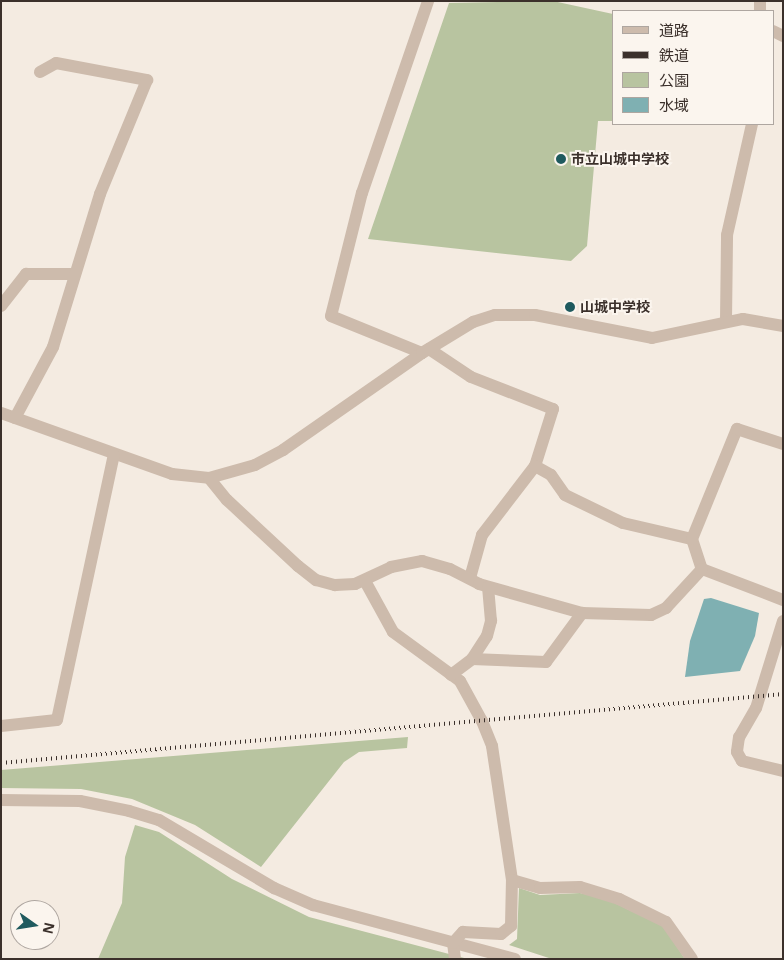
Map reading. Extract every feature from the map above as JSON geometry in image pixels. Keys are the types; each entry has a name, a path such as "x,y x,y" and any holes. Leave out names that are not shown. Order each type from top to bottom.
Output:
{"street":[{"path":"428,1 362,193 331,316 426,351 471,377 553,409 535,466 482,535 470,578"},
{"path":"15,418 53,347 72,274 152,78 56,63 40,72"},
{"path":"726,322 727,235 752,125"},
{"path":"1,306 26,274 72,274"},
{"path":"1,413 114,455 172,474 209,478 255,465 282,450 426,351 473,322 509,313 652,338 676,336 726,322 758,319 783,326"},
{"path":"702,569 692,539 737,429 783,444"},
{"path":"1,726 57,720 114,455"},
{"path":"535,466 551,475 564,495 590,508 623,523 692,539"},
{"path":"209,478 226,500 316,580 345,585 365,582 390,567 422,561 470,578 488,587 582,613 651,615 666,608 702,569"},
{"path":"702,569 783,600"},
{"path":"365,582 393,632 460,681 492,746 512,880 514,920 507,931 463,932 453,943 455,959"},
{"path":"451,675 472,659 491,621 488,587"},
{"path":"472,659 546,662 582,613"},
{"path":"783,621 763,672 756,708 739,736 737,752 742,761 783,771"},
{"path":"1,800 100,803 159,820 274,888 313,905 515,959"},
{"path":"512,880 540,888 580,887 619,899 666,922 692,959"}],"green space":[{"path":"553,1 612,14 612,121 598,121 587,246 571,261 368,239 449,3"},
{"path":"408,737 407,748 359,752 344,762 261,867 195,825 132,799 81,789 1,788 1,770"},
{"path":"135,825 159,832 232,879 309,917 468,959 98,959 122,903 125,857"},
{"path":"519,888 540,895 580,893 606,899 663,926 685,959 552,959 509,945 517,939"}],"water":[{"path":"711,598 759,613 755,636 740,671 685,677 690,641 704,599"}],"railway":[{"path":"1,763 783,694"}],"place":[{"name":"市立山城中学校","path":"561,159"},
{"name":"山城中学校","path":"570,307"}]}
